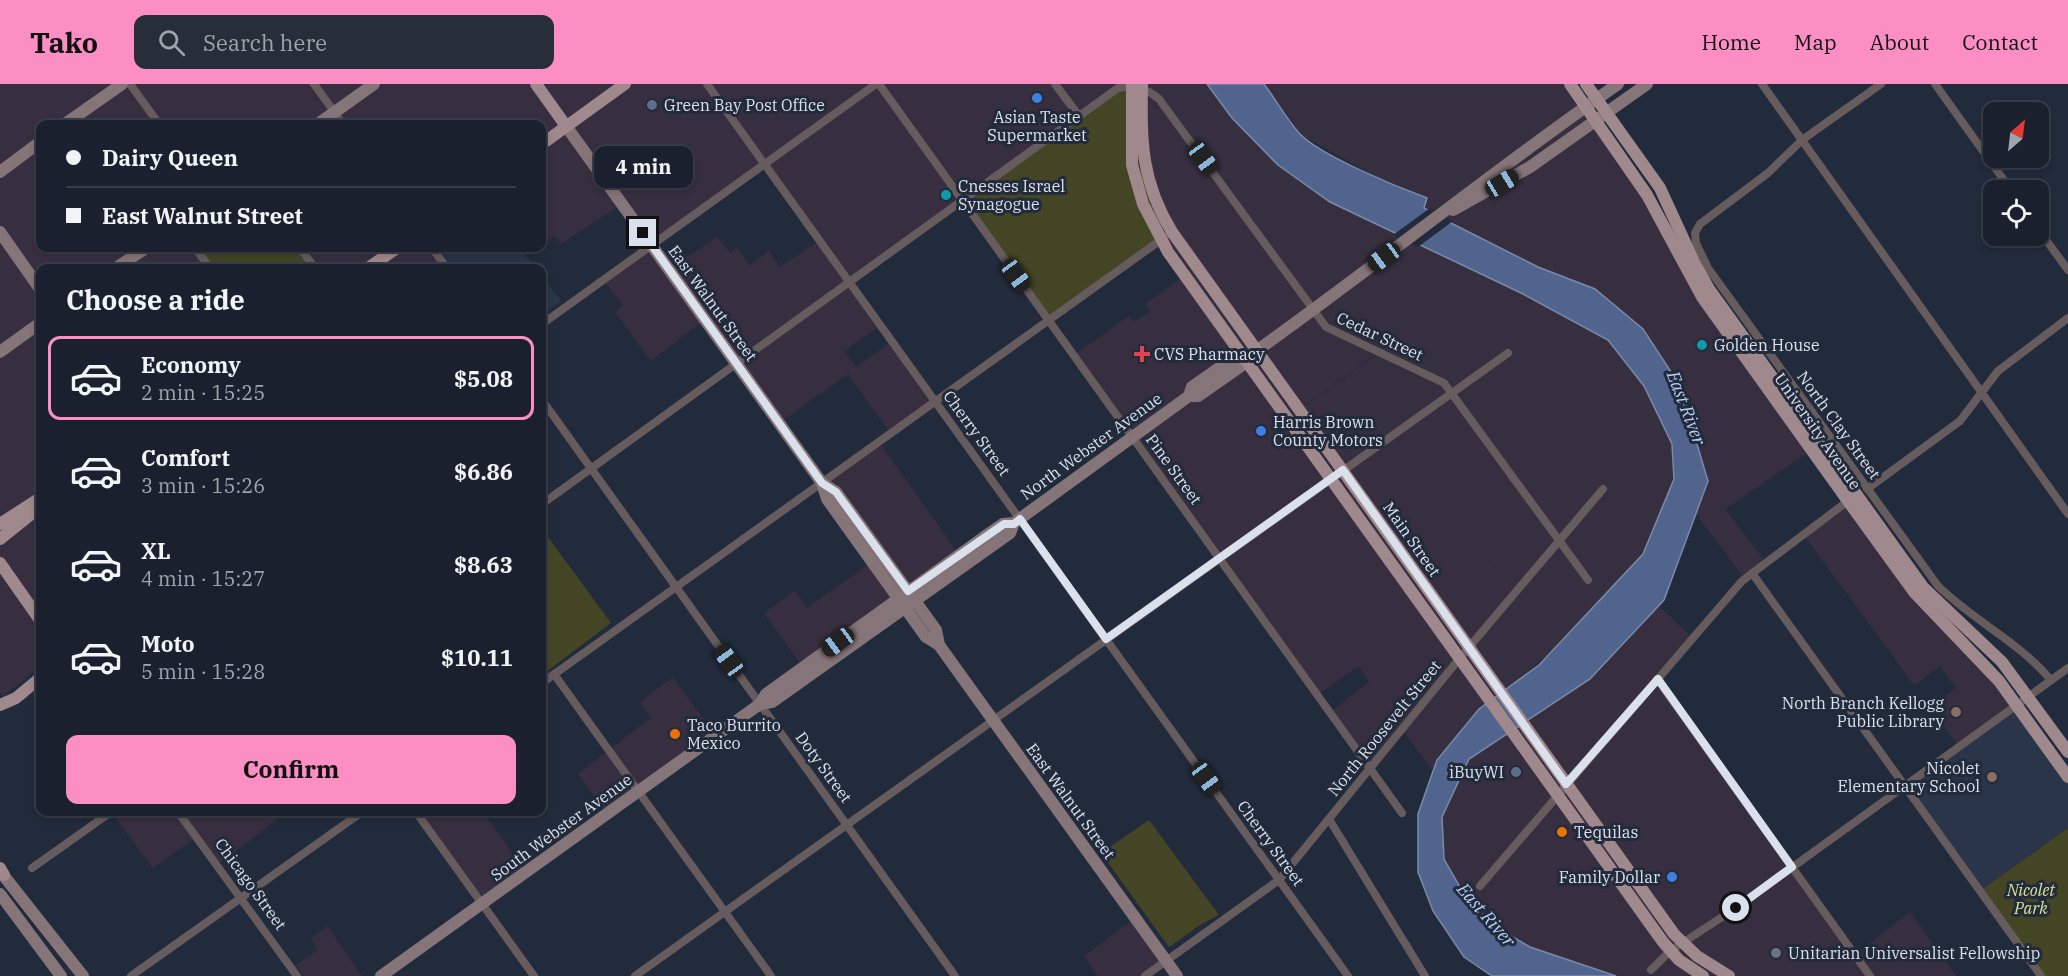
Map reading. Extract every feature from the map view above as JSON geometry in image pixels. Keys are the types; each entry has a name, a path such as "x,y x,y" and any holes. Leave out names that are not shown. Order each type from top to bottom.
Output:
{"main road":[{"path":"71,120 122,84"},
{"path":"324,120 374,84"},
{"name":"East Walnut Street","path":"536,84 822,483 836,492 911,606 936,630 939,645 1177,976"},
{"path":"546,141 625,84"},
{"name":"University Avenue","path":"1570,84 1647,195 1702,297 1848,501 1914,592 1986,666 2068,777"},
{"name":"University Avenue","path":"1586,84 1660,188 1709,289 1810,430 1923,586 1940,605 1990,649 2068,752"},
{"name":"North Webster Avenue","path":"903,595 1004,524 1017,521 1188,396 1192,387 1235,357 1245,359 1443,213 1478,184 1618,84"},
{"name":"North Webster Avenue","path":"1443,213 1477,198 1520,173 1647,84"},
{"name":"Main Street","path":"1138,86 1143,160 1155,201 1172,232 1566,784 1682,942 1697,956 1729,976"},
{"name":"Main Street","path":"1138,86 1132,165 1143,204 1161,240 1670,951 1702,976"},
{"path":"0,172 36,145"},
{"path":"0,232 36,283"},
{"path":"122,264 140,252"},
{"path":"374,264 391,252"},
{"path":"0,352 36,326"},
{"path":"0,524 36,501"},
{"path":"0,539 36,510"},
{"name":"North Webster Avenue","path":"911,606 1010,533 1017,521"},
{"path":"0,563 36,614"},
{"name":"South Webster Avenue","path":"381,976 760,704 766,694 903,595"},
{"name":"South Webster Avenue","path":"760,704 772,702 911,606"},
{"path":"3,705 36,683"},
{"path":"1,871 83,976"},
{"path":"0,894 61,976"}],"street":[{"path":"130,84 156,120"},
{"path":"314,84 340,120"},
{"name":"Cherry Street","path":"707,84 936,402 1017,521 1106,639 1348,976"},
{"path":"546,321 878,84"},
{"name":"Pine Street","path":"878,84 1402,813"},
{"path":"1055,84 1078,116"},
{"path":"1762,84 2068,514"},
{"name":"North Clay Street","path":"1881,84 1802,140 1768,173 1700,224 1695,233 1696,243 1708,268 1938,586 1978,621 2030,657 2052,680"},
{"path":"1935,84 2004,180"},
{"path":"546,501 964,202 1078,116 1118,88 1138,86"},
{"name":"Cedar Street","path":"1138,86 1159,99 1326,327 1444,383 1588,580"},
{"path":"546,680 1172,232"},
{"path":"2049,244 2068,270"},
{"path":"1867,489 1960,421 1974,406 1981,392 1998,371 2068,318"},
{"path":"635,976 1451,392 1508,354"},
{"name":"Doty Street","path":"546,406 955,976"},
{"name":"North Roosevelt Street","path":"1145,976 1280,880 1469,648 1603,489"},
{"path":"1480,886 1742,581 1848,501"},
{"path":"1752,573 2041,976"},
{"path":"1651,970 1682,942 1906,787 2068,668"},
{"path":"554,674 771,976"},
{"path":"1658,679 1870,976"},
{"path":"32,868 105,816"},
{"name":"Chicago Street","path":"181,816 297,976"},
{"path":"131,976 356,816"},
{"path":"419,816 534,976"},
{"path":"1329,819 1425,976"}],"shaded area":[{"path":"0,84 1140,84 1379,352 1287,418 1451,392 1494,451 1469,540 1478,543 1515,593 1489,700 1437,760 1433,771 1403,731 1371,769 1330,712 1369,682 1359,666 1318,695 1074,355 1129,316 1134,322 1150,311 1145,304 1190,272 1165,237 1144,183 1130,86 851,283 881,325 844,351 856,367 892,341 936,401 891,434 848,374 779,423 707,323 699,324 651,361 615,312 623,305 603,280 651,245 622,204 561,244 555,236 546,242 546,120 36,120 36,252 435,252 444,264 36,264 36,671 3,696 0,692","holes":["765,164 820,240 780,267 769,251 750,265 736,247 730,253 717,237 669,269 652,245"]},
{"path":"1140,84 1207,84 1232,118 1278,165 1330,202 1521,293 1608,340 1644,386 1672,444 1674,479 1643,554 1555,649 1495,698 1459,659 1515,593 1478,543 1473,545 1469,541 1408,587 1373,538 1493,451 1451,392 1331,478 1287,418 1379,353 1326,327 1159,99"},
{"path":"1264,84 1564,84 1577,104 1571,113 1431,212 1424,208 1427,198 1388,183 1301,135"},
{"path":"1586,106 1812,450 1725,509 1766,563 1745,579 1696,514 1708,481 1595,289 1538,267 1439,217"},
{"path":"441,252 523,252 533,264 450,264"},
{"path":"546,281 561,301 546,312"},
{"path":"879,442 959,555 803,667 764,613 795,591 807,608 882,555 822,483"},
{"path":"1848,501 2017,705 1960,748 1930,707 1956,688 1940,666 1914,685 1804,535"},
{"path":"1658,605 1693,638 1658,679 1853,952 1860,951 1910,912 1956,976 1616,976 1530,947 1495,927 1467,899 1444,859 1442,817 1469,759 1590,679"},
{"path":"673,677 716,736 607,814 578,774 651,718 640,702"},
{"path":"2017,705 2068,777 2068,828 1980,891 1906,787"},
{"path":"114,816 282,816 217,865 196,837 153,868"},
{"path":"428,816 486,816 526,872 482,904 421,820"},
{"path":"1135,918 1166,961 1145,976 1098,976 1084,956"},
{"path":"327,926 362,976 303,976 296,965 318,950 311,938"}],"green space":[{"path":"1130,86 1144,183 1165,237 1049,320 964,202 1118,88"},
{"path":"198,252 303,252 312,264 207,264"},
{"path":"546,534 611,623 546,672"},
{"path":"1149,820 1219,915 1200,925 1169,947 1101,853"},
{"name":"Nicolet Park","path":"2068,828 2068,976 2041,976 1980,891"}],"water":[{"name":"East River","path":"1207,84 1264,84 1299,133 1323,151 1359,170 1427,198 1424,208 1439,217 1538,267 1595,289 1643,329 1679,384 1708,481 1664,600 1590,679 1469,759 1442,817 1444,859 1467,899 1495,927 1530,947 1616,976 1492,976 1464,957 1433,911 1418,872 1418,814 1437,760 1479,709 1539,665 1643,554 1674,479 1672,444 1644,386 1608,340 1521,293 1330,202 1278,165 1232,118"}],"pier":[{"path":"1430,208 1453,221 1418,247 1393,235"}],"place":[{"name":"Asian Taste Supermarket","path":"1037,98"},
{"name":"Green Bay Post Office","path":"652,105"},
{"name":"Cnesses Israel Synagogue","path":"946,195"},
{"name":"Golden House","path":"1702,345"},
{"name":"CVS Pharmacy","path":"1142,354"},
{"name":"Harris Brown County Motors","path":"1261,431"},
{"name":"North Branch Kellogg Public Library","path":"1956,712"},
{"name":"Taco Burrito Mexico","path":"675,734"},
{"name":"iBuyWI","path":"1516,772"},
{"name":"Nicolet Elementary School","path":"1992,777"},
{"name":"Tequilas","path":"1562,832"},
{"name":"Family Dollar","path":"1672,877"},
{"name":"Unitarian Universalist Fellowship","path":"1776,953"}],"route":[{"path":"643,233 822,483 836,492 908,591 1004,524 1014,524 1020,519 1106,639 1343,470 1566,784 1658,679 1792,867 1736,908"}]}
